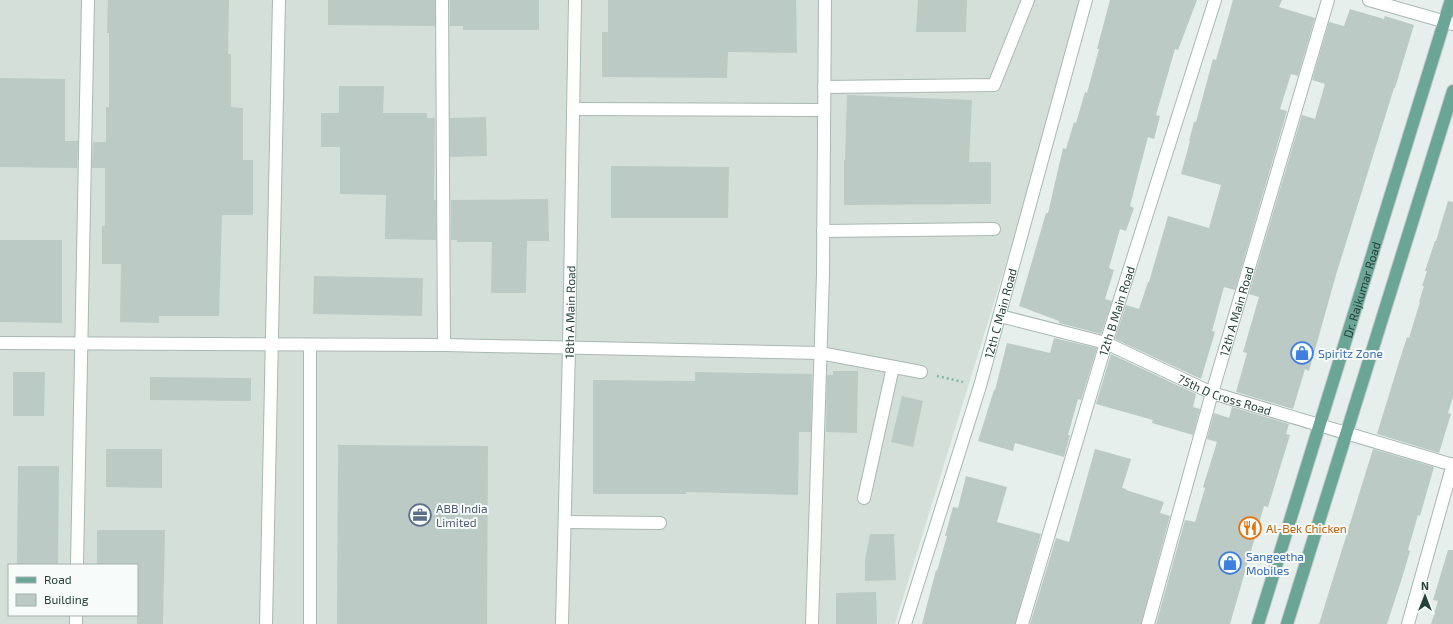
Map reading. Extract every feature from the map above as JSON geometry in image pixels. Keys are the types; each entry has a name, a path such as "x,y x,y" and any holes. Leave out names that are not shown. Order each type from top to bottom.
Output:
{"main road":[{"name":"Dr. Rajkumar Road","path":"1258,624 1318,425 1449,23 1451,0"},
{"path":"1287,624 1345,433 1453,90"}],"street":[{"path":"77,564 88,0"},
{"path":"266,624 279,0"},
{"path":"442,0 444,345"},
{"name":"18th A Main Road","path":"562,624 569,348 575,0"},
{"path":"812,624 823,231 825,0"},
{"path":"824,87 994,85 1028,0"},
{"name":"12th C Main Road","path":"905,624 980,386 1086,0"},
{"name":"12th B Main Road","path":"1022,624 1106,343 1215,0"},
{"name":"12th A Main Road","path":"1148,624 1212,394 1328,0"},
{"path":"1369,0 1449,23"},
{"path":"573,109 824,110"},
{"path":"823,231 994,229"},
{"name":"75th D Cross Road","path":"1000,316 1106,343 1212,394 1453,465"},
{"path":"0,343 444,345 820,353 921,372"},
{"path":"310,345 310,624"},
{"path":"864,498 893,367"},
{"path":"1408,624 1453,465"},
{"path":"565,522 660,523"}],"path":[{"path":"921,372 980,386"}],"shaded area":[{"path":"0,0 1087,0 895,624 0,624"}],"building":[{"path":"108,0 229,0 228,54 231,54 231,107 243,108 243,160 253,160 253,215 222,215 219,316 159,316 159,323 120,322 121,264 102,264 102,226 105,226 105,168 92,168 93,142 106,142 106,107 109,107 109,33 107,33"},
{"path":"328,0 435,0 435,26 328,25"},
{"path":"450,0 539,0 539,30 463,30 463,26 450,26"},
{"path":"608,0 796,0 797,53 728,52 727,78 602,77 602,32 608,32"},
{"path":"918,0 967,0 966,32 916,32"},
{"path":"1110,0 1197,0 1178,50 1175,49 1156,115 1160,116 1154,139 1148,137 1130,206 1134,208 1126,231 1120,229 1109,268 1114,270 1105,299 1112,301 1101,334 1059,323 1059,321 1019,306 1046,213 1048,213 1063,148 1066,149 1074,122 1076,123 1085,92 1087,93"},
{"path":"1233,0 1282,0 1279,7 1315,18 1298,76 1291,74 1280,109 1287,111 1235,290 1224,287 1212,331 1215,332 1201,379 1115,339 1126,305 1139,309 1149,282 1168,216 1209,228 1221,185 1181,174 1194,122 1196,122 1213,59 1216,60"},
{"path":"1350,9 1384,19 1385,16 1414,25 1336,275 1309,371 1305,369 1293,409 1236,392 1247,353 1243,352 1259,297 1249,294 1302,115 1315,119 1325,84 1312,80 1329,22 1344,26"},
{"path":"0,78 65,79 65,141 78,141 77,168 0,167"},
{"path":"339,86 384,86 383,113 427,113 427,118 435,118 434,200 436,200 436,240 385,239 386,195 340,194 340,147 321,147 321,113 339,113"},
{"path":"847,95 972,100 969,162 991,162 991,204 844,205 844,160"},
{"path":"486,117 487,156 450,157 450,118"},
{"path":"611,166 729,167 728,218 611,218"},
{"path":"548,199 549,241 527,241 526,293 491,293 492,242 457,242 457,240 451,240 451,200"},
{"path":"1448,201 1453,202 1453,397 1448,413 1451,414 1439,453 1377,434 1407,337 1409,338 1420,302 1424,286 1422,286 1427,271 1425,271"},
{"path":"0,240 62,240 62,323 0,322"},
{"path":"314,276 423,278 422,316 313,314"},
{"path":"1054,338 1097,348 1081,400 1078,399 1068,435 1070,435 1064,457 1015,443 1013,451 978,441 995,390 1007,343 1050,353"},
{"path":"1111,354 1196,394 1193,407 1200,409 1193,435 1152,423 1153,420 1096,404"},
{"path":"833,371 858,371 857,433 826,432 827,375 833,375"},
{"path":"13,372 45,372 44,416 13,416"},
{"path":"695,372 812,374 811,432 799,432 798,495 686,492 686,494 593,494 593,380 695,381"},
{"path":"150,377 251,378 251,401 150,400"},
{"path":"902,396 923,401 913,447 891,442"},
{"path":"1232,407 1289,424 1286,434 1290,435 1268,507 1264,506 1230,624 1156,624 1185,520 1195,522 1205,488 1203,487 1217,442 1207,439 1214,413 1229,418"},
{"path":"338,445 488,446 487,624 337,624"},
{"path":"106,449 162,449 162,488 106,487"},
{"path":"1095,449 1131,459 1122,488 1164,502 1160,513 1170,516 1141,624 1030,624 1056,538 1069,542"},
{"path":"1373,449 1434,467 1420,516 1418,515 1402,578 1387,624 1319,624"},
{"path":"18,466 59,466 58,564 17,564"},
{"path":"966,476 1007,487 997,522 1041,534 1015,624 922,624 936,570 937,571 947,536 945,536 953,507 958,508"},
{"path":"97,530 165,530 163,624 137,624 138,564 97,564"},
{"path":"870,534 894,534 896,580 865,581 865,560"},
{"path":"1448,550 1453,550 1453,624 1431,624 1438,601 1433,600"},
{"path":"876,592 877,624 836,624 836,593"}],"place":[{"name":"Spiritz Zone","path":"1302,353"},
{"name":"ABB India Limited","path":"420,515"},
{"name":"Al-Bek Chicken","path":"1250,528"},
{"name":"Sangeetha Mobiles","path":"1230,563"}]}
